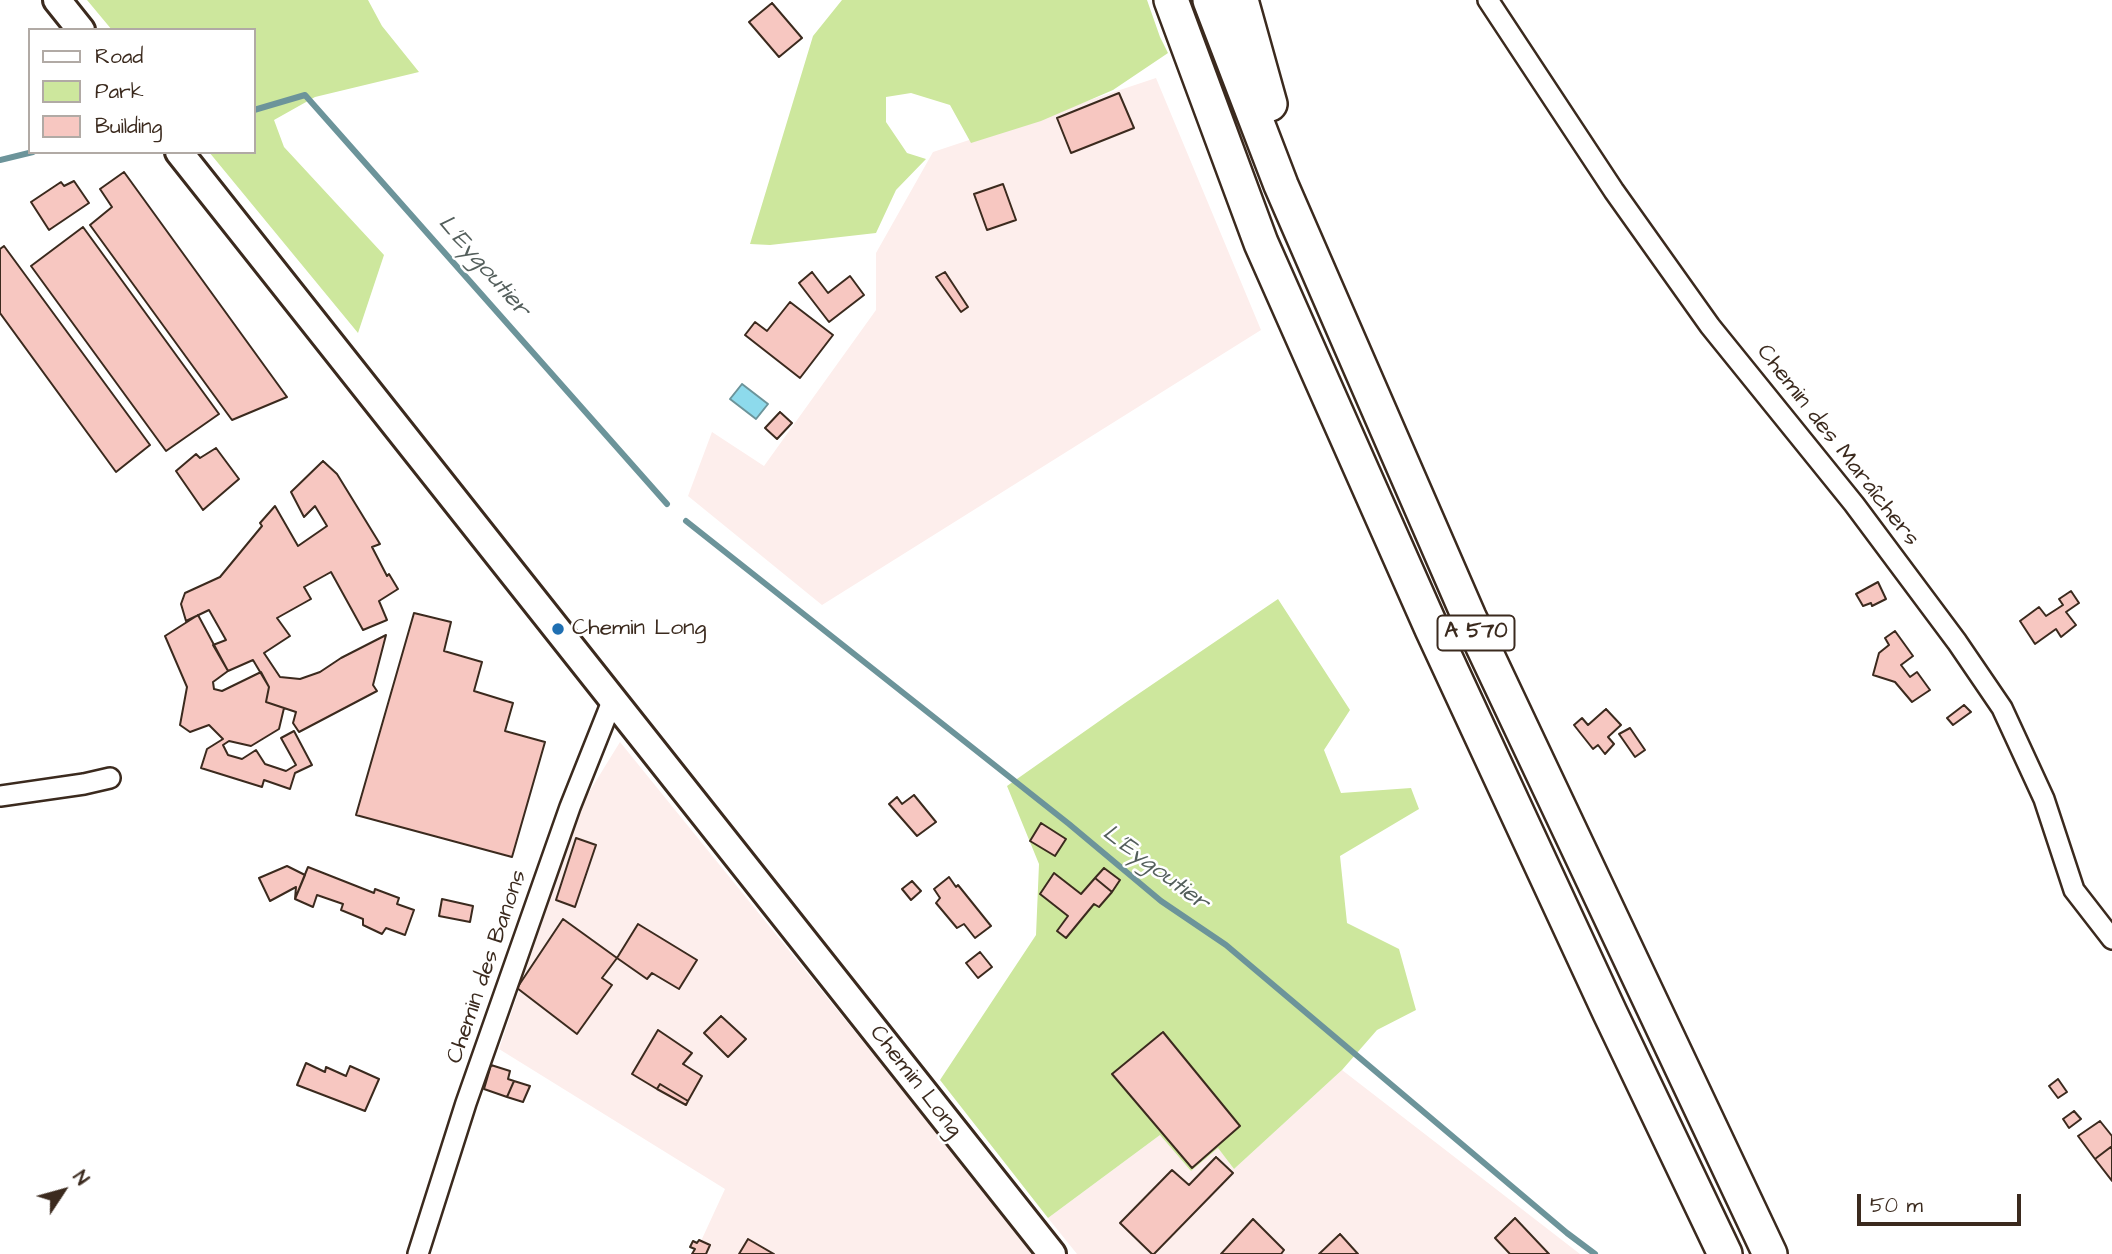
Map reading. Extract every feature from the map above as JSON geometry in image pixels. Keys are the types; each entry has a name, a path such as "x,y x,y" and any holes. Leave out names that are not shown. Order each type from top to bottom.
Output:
{"highway":[{"name":"A 570","path":"1171,0 1261,243 1426,617 1604,1000 1726,1254"},
{"name":"A 570","path":"1210,0 1281,184 1469,617 1770,1254"},
{"path":"1241,0 1270,104 1362,374"}],"main road":[{"path":"57,0 79,28"},
{"name":"Chemin Long","path":"181,154 1052,1254"}],"street":[{"name":"Chemin des Maraîchers","path":"1488,0 1614,191 1710,326 1854,504 1957,642 2002,708 2044,799 2074,890 2112,939"},
{"name":"Chemin des Banons","path":"418,1254 466,1103 570,807 613,699"},
{"path":"0,796 84,785 110,778"}],"shaded area":[{"path":"1156,78 1261,330 822,605 688,496 712,432 764,466 876,310 876,253 933,152"},
{"path":"620,742 1035,1254 695,1254 725,1189 499,1049 583,802"},
{"path":"1342,1070 1580,1254 1077,1254 1048,1218 1160,1135 1191,1171 1218,1148 1234,1169"}],"green space":[{"path":"87,0 368,0 382,26 419,72 315,97 274,120 284,147 384,255 358,333 211,154 256,154 256,28 110,28"},
{"path":"842,0 1147,0 1168,53 1113,90 1041,121 971,143 950,105 911,93 886,97 886,122 907,153 926,159 896,190 876,233 770,245 750,244 813,36"},
{"path":"1278,599 1350,710 1324,750 1341,793 1411,788 1419,809 1340,856 1347,923 1399,949 1416,1010 1377,1030 1342,1070 1234,1169 1218,1148 1191,1171 1160,1135 1048,1218 940,1080 1036,935 1039,864 1007,786"}],"water":[{"path":"742,384 768,404 756,419 730,399"}],"building":[{"path":"772,3 802,38 779,57 749,22"},
{"path":"1119,93 1134,128 1071,153 1057,118"},
{"path":"124,172 287,397 232,420 90,225 112,207 100,189"},
{"path":"74,181 89,203 49,230 31,202 61,182 64,186"},
{"path":"1003,184 1016,220 987,230 974,194"},
{"path":"83,227 219,414 166,451 31,266"},
{"path":"4,246 150,445 116,472 0,313 0,249"},
{"path":"812,272 828,293 850,276 864,295 829,322 799,283"},
{"path":"945,272 968,307 961,312 936,277"},
{"path":"790,302 833,335 800,378 745,335 755,322 767,331"},
{"path":"780,412 792,423 777,439 765,428"},
{"path":"216,448 239,479 203,510 176,471 196,454 200,458"},
{"path":"323,461 337,474 380,544 372,547 387,576 389,574 398,589 379,601 387,620 363,630 331,572 304,587 311,599 277,618 290,636 264,653 280,677 300,679 320,672 386,635 373,685 377,691 299,732 293,723 296,712 266,702 269,687 253,660 228,671 213,645 226,640 209,610 186,621 181,604 185,593 220,577 275,506 298,546 327,526 315,506 304,517 291,492"},
{"path":"1878,582 1886,599 1872,606 1871,603 1863,606 1856,594"},
{"path":"2071,591 2079,603 2066,612 2076,625 2061,637 2056,629 2035,644 2020,621 2039,607 2046,616 2063,605 2059,599"},
{"path":"414,613 451,622 444,651 482,662 474,691 513,703 505,731 545,742 512,857 356,815"},
{"path":"198,615 228,671 213,682 214,689 222,691 261,672 269,687 266,702 284,708 279,729 251,746 229,741 223,745 228,755 242,759 256,750 265,764 286,771 296,765 281,738 294,731 312,765 295,773 290,789 264,780 262,787 201,768 207,749 223,739 209,725 190,732 180,725 187,687 165,636"},
{"path":"1895,631 1913,656 1901,665 1910,677 1917,672 1930,690 1912,702 1895,682 1873,675 1879,653 1889,645 1885,638"},
{"path":"1964,705 1971,712 1953,725 1947,718"},
{"path":"1606,709 1621,725 1608,737 1614,744 1605,754 1598,745 1593,749 1574,725 1582,718 1588,725"},
{"path":"1630,728 1645,750 1635,757 1619,734"},
{"path":"914,795 936,822 917,836 889,804 897,797 902,804"},
{"path":"1041,823 1066,839 1055,856 1030,841"},
{"path":"576,838 596,845 575,907 556,900"},
{"path":"287,866 305,875 295,899 296,887 270,901 259,878"},
{"path":"308,867 374,893 375,889 399,898 397,904 414,910 405,935 386,928 382,934 363,925 363,919 341,910 343,904 317,895 313,907 295,899"},
{"path":"1104,868 1120,880 1112,892 1095,878"},
{"path":"1054,873 1081,894 1095,878 1112,892 1099,907 1094,904 1066,938 1057,931 1068,916 1040,894"},
{"path":"949,877 991,926 975,938 964,924 957,928 936,903 940,898 934,889"},
{"path":"912,881 921,891 911,900 902,889"},
{"path":"442,899 473,906 470,922 439,916"},
{"path":"563,919 617,958 602,978 612,985 577,1034 517,988"},
{"path":"638,924 697,960 679,989 652,973 647,979 617,958"},
{"path":"980,952 992,967 978,978 966,963"},
{"path":"721,1016 746,1039 728,1057 704,1033"},
{"path":"658,1030 692,1053 683,1064 702,1076 688,1101 660,1084 657,1089 632,1074"},
{"path":"1163,1032 1240,1126 1192,1168 1112,1074"},
{"path":"306,1063 325,1072 326,1067 346,1076 350,1066 379,1079 365,1111 297,1085"},
{"path":"491,1065 510,1071 508,1079 514,1081 507,1097 484,1089"},
{"path":"2058,1079 2067,1092 2058,1098 2049,1086"},
{"path":"514,1081 530,1086 523,1102 507,1097"},
{"path":"660,1084 688,1101 686,1105 657,1089"},
{"path":"2074,1111 2081,1119 2069,1128 2063,1119"},
{"path":"2100,1121 2112,1136 2112,1146 2095,1159 2078,1136"},
{"path":"2112,1146 2112,1181 2095,1159"},
{"path":"1216,1157 1233,1173 1154,1254 1120,1223 1172,1170 1189,1185"},
{"path":"1515,1218 1549,1254 1510,1254 1495,1238"},
{"path":"1253,1219 1284,1250 1281,1254 1221,1254"},
{"path":"1340,1234 1358,1254 1319,1254"},
{"path":"748,1239 774,1254 739,1254"},
{"path":"699,1240 710,1245 706,1254 692,1254 695,1249 690,1247 693,1241 697,1243"}],"waterway":[{"name":"L'Eygoutier","path":"256,109 305,95 667,504"},
{"name":"L'Eygoutier","path":"0,160 28,153"},
{"name":"L'Eygoutier","path":"686,521 1069,824 1161,901 1226,945 1595,1254"}],"place":[{"name":"Chemin Long","path":"558,629"}]}
